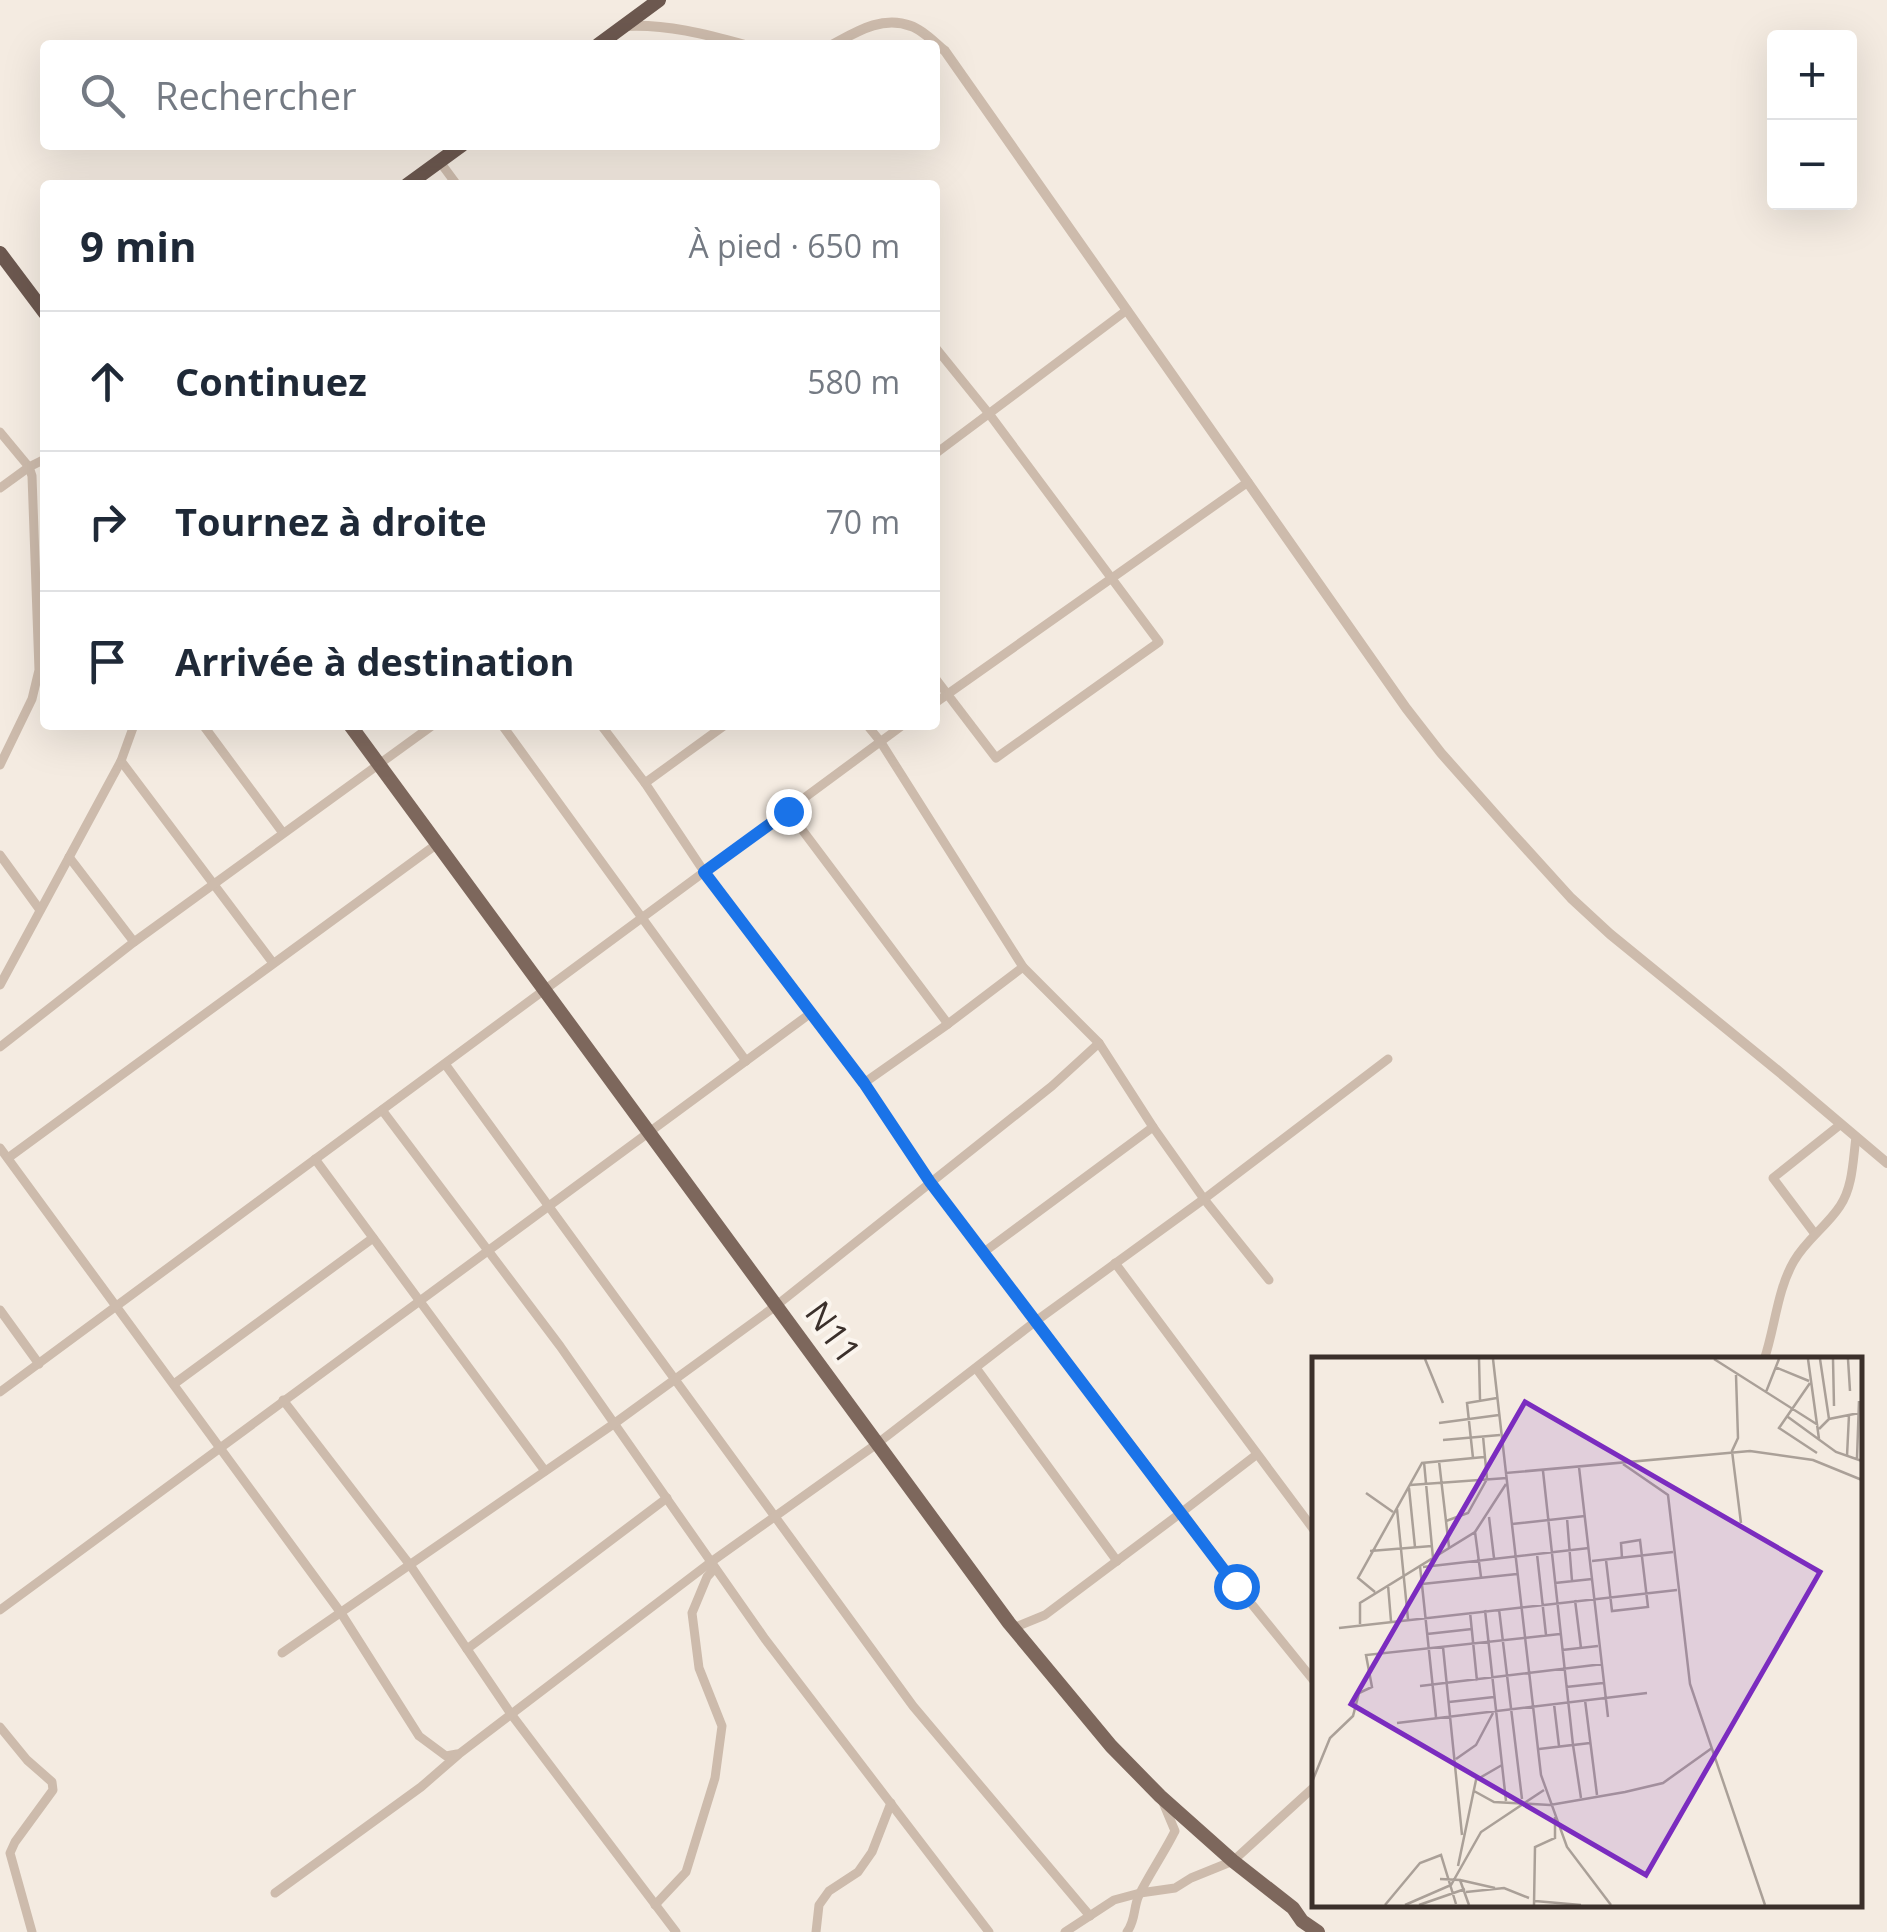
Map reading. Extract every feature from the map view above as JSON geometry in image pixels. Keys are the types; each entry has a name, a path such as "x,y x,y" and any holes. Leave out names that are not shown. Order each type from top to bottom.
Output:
{"highway":[{"path":"605,40 659,0"},
{"path":"414,180 456,150"},
{"path":"0,254 40,306"}],"main road":[{"name":"N11","path":"354,730 1053,1680 1160,1796 1318,1932"}],"street":[{"path":"841,40 867,26 894,23 912,26 930,40"},
{"path":"625,26 669,28 723,40"},
{"path":"940,47 1441,753 1559,884 1610,934 1887,1164"},
{"path":"440,162 453,180"},
{"path":"940,450 1127,310"},
{"path":"940,353 1159,642 996,758 940,685"},
{"path":"0,432 30,467 40,627"},
{"path":"0,488 40,462"},
{"path":"940,699 1248,482"},
{"path":"0,765 40,676"},
{"path":"0,984 122,761 132,730"},
{"path":"207,730 283,833"},
{"path":"0,1047 134,942 426,730"},
{"path":"506,730 746,1060"},
{"path":"605,730 704,872 864,1083 930,1182 1236,1586 1312,1678"},
{"path":"645,783 718,730"},
{"path":"871,730 1023,966 1099,1042 1204,1199 1269,1280"},
{"path":"0,1392 896,730"},
{"path":"122,761 273,963"},
{"path":"788,811 948,1024"},
{"path":"8,1158 437,844"},
{"path":"0,856 40,910"},
{"path":"69,856 134,942"},
{"path":"864,1083 1023,966"},
{"path":"0,1610 811,1013"},
{"path":"282,1653 777,1305 1052,1086 1099,1042"},
{"path":"275,1893 1388,1058"},
{"path":"445,1064 913,1706 1090,1916"},
{"path":"382,1110 560,1346 765,1638 990,1932"},
{"path":"1816,1234 1773,1178 1840,1124"},
{"path":"984,1252 1154,1127"},
{"path":"1765,1357 1782,1289 1794,1260 1842,1204 1852,1174 1856,1137"},
{"path":"0,1148 341,1613 419,1736 446,1756 458,1754"},
{"path":"315,1159 545,1471"},
{"path":"174,1384 373,1238"},
{"path":"1116,1264 1312,1527"},
{"path":"0,1310 38,1364"},
{"path":"976,1368 1117,1561"},
{"path":"283,1400 410,1565 510,1714 676,1932"},
{"path":"1013,1628 1045,1615 1256,1455"},
{"path":"466,1649 667,1498"},
{"path":"655,1905 686,1872 716,1778 722,1726 699,1668 692,1613 713,1565"},
{"path":"0,1728 26,1760 52,1782 53,1790 10,1852 32,1932"},
{"path":"1065,1932 1114,1900 1175,1888 1233,1861 1312,1789"},
{"path":"1126,1932 1134,1923 1140,1892 1175,1831 1160,1796"},
{"path":"816,1932 818,1905 829,1891 858,1872 872,1852 891,1803"},
{"path":"1293,1908 1301,1932"}],"route":[{"path":"788,811 704,872 864,1083 930,1182 1236,1586"}]}
